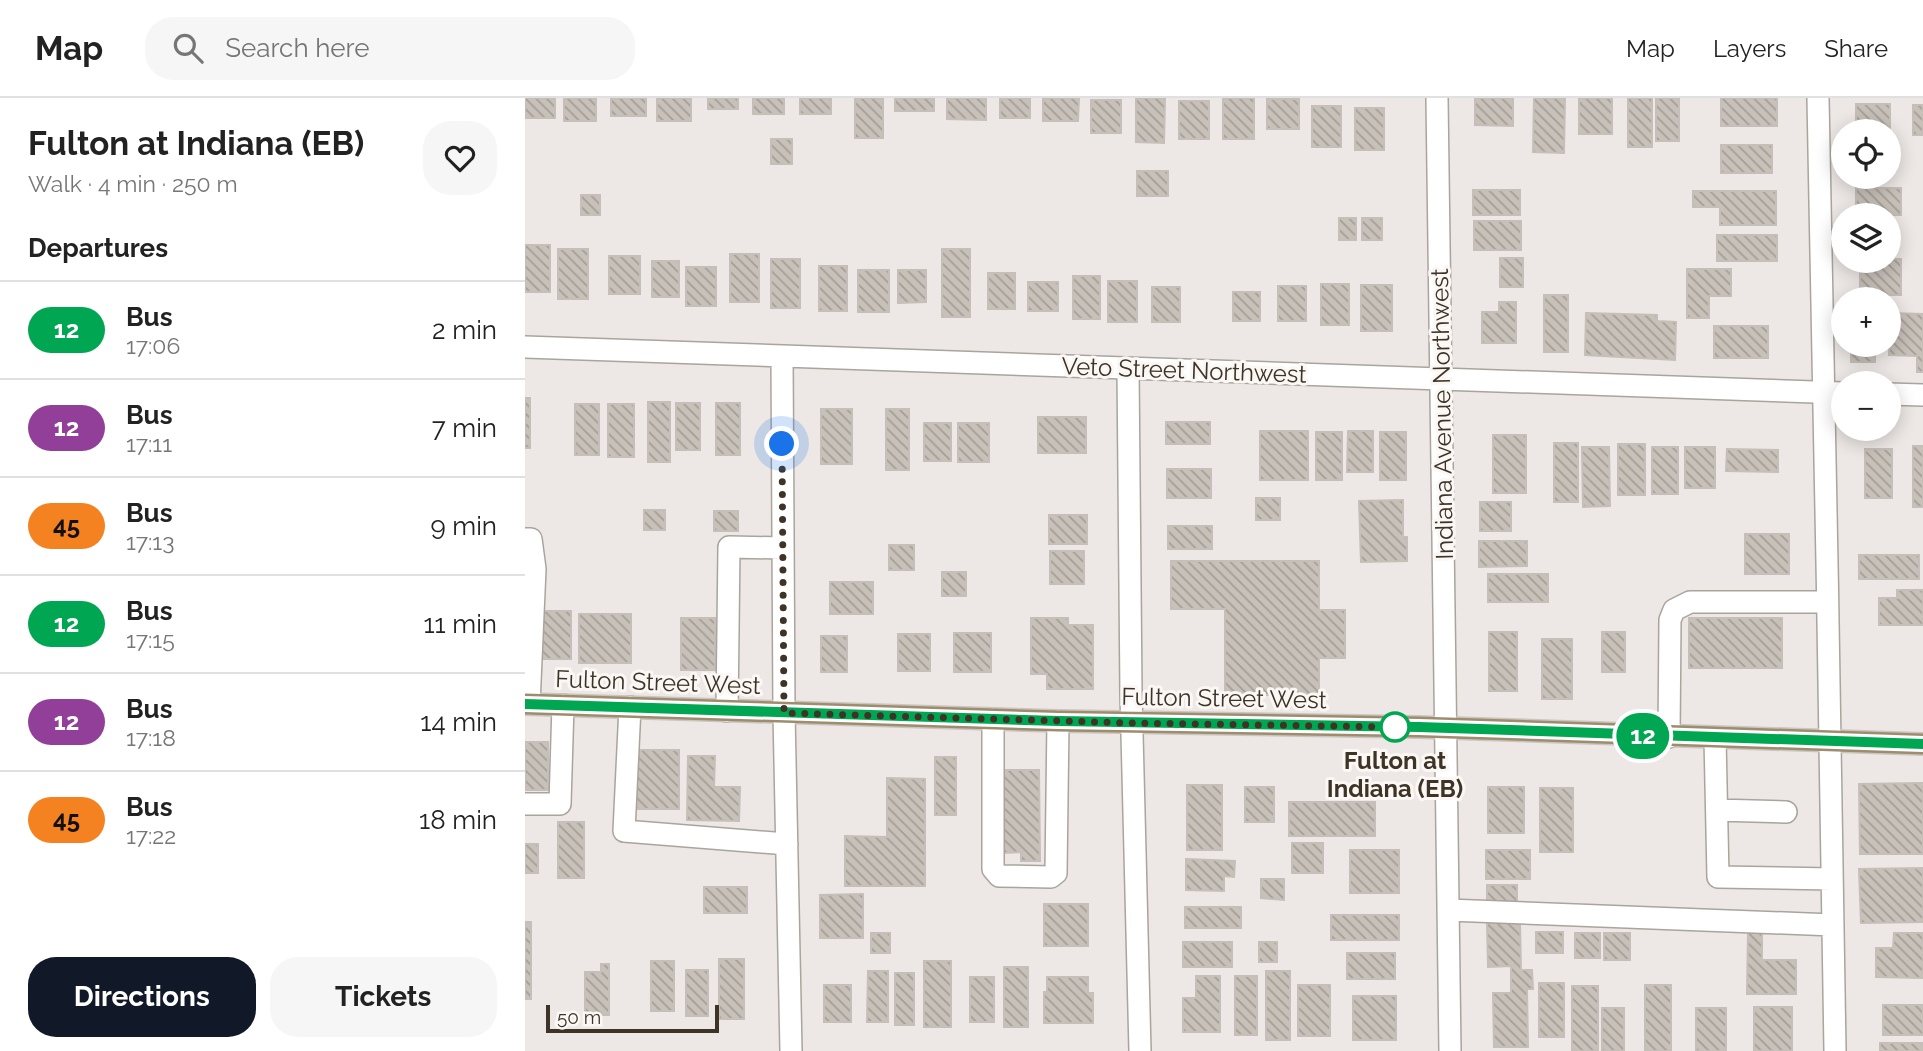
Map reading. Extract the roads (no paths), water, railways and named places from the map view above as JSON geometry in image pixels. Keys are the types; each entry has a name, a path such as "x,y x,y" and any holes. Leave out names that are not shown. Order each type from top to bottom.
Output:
{"main road":[{"name":"Fulton Street West","path":"527,704 1923,744"}],"street":[{"name":"Indiana Avenue Northwest","path":"1437,98 1450,1051"},
{"path":"1818,98 1833,371"},
{"name":"Veto Street Northwest","path":"525,347 1831,392"},
{"path":"782,356 784,713 791,1051"},
{"path":"1128,368 1132,723 1140,1051"},
{"path":"1901,395 1923,396"},
{"path":"1832,441 1827,602 1835,1051"},
{"path":"525,539 531,540 535,569 527,704"},
{"path":"727,711 729,547 783,548"},
{"path":"1669,737 1670,620 1674,610 1690,602 1827,602"},
{"path":"525,804 560,804 563,705"},
{"path":"630,707 624,831 787,844"},
{"path":"993,719 993,869 999,876 1051,877 1056,873 1058,721"},
{"path":"1715,738 1718,877 1832,879"},
{"path":"1717,810 1786,812"},
{"path":"1448,910 1833,925"}],"place":[{"name":"Fulton at Indiana (EB)","path":"1395,727"}]}
